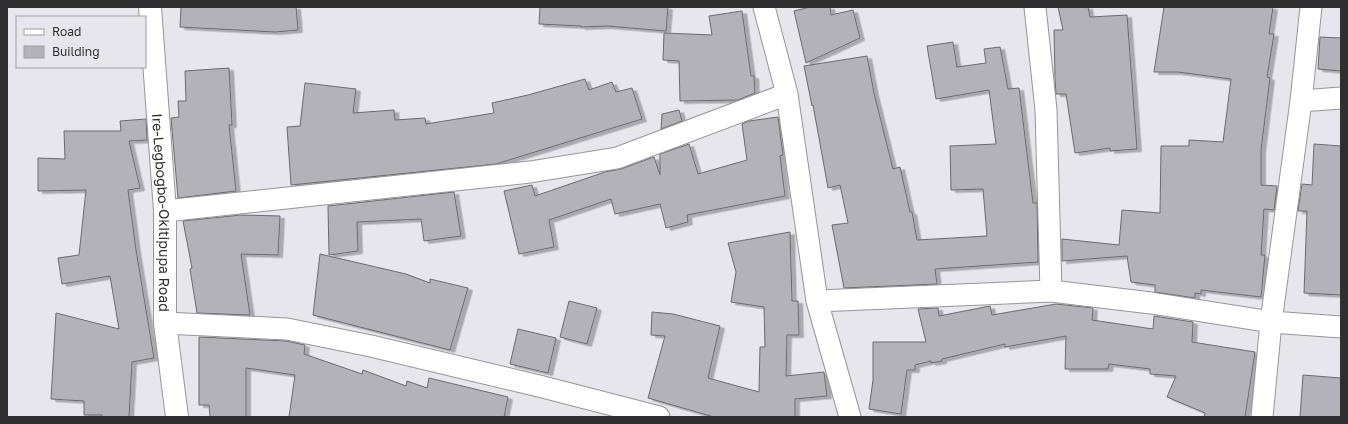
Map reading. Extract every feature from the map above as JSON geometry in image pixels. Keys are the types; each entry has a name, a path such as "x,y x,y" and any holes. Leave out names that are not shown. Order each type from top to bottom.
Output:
{"street":[{"name":"Ire-Legbogbo-Okitipupa Road","path":"150,7 165,211 165,323 177,417"},
{"path":"764,7 787,94 817,301 850,417"},
{"path":"1035,7 1046,110 1051,291"},
{"path":"1262,417 1271,322 1301,101 1311,7"},
{"path":"165,211 530,172 617,158 787,94"},
{"path":"1301,101 1341,98"},
{"path":"817,301 1051,291 1151,303 1271,322 1341,327"},
{"path":"165,323 287,329 371,346 539,386 659,417"}],"building":[{"path":"181,7 296,7 298,30 275,32 180,27"},
{"path":"540,7 668,7 666,31 607,26 581,27 539,24"},
{"path":"810,7 830,7 831,15 853,10 860,38 806,63 794,11"},
{"path":"1058,7 1088,7 1090,17 1127,15 1137,149 1110,151 1110,148 1075,153 1066,94 1056,94 1054,30 1063,30"},
{"path":"1164,7 1273,7 1269,34 1274,34 1267,77 1270,78 1261,150 1261,185 1277,186 1274,210 1264,209 1261,255 1265,255 1261,297 1201,290 1201,294 1195,293 1195,298 1155,292 1155,285 1131,282 1127,256 1062,261 1062,239 1119,245 1122,210 1160,213 1161,146 1189,146 1189,140 1223,142 1231,79 1178,72 1154,72"},
{"path":"742,11 751,76 754,76 755,93 738,100 680,101 679,61 663,60 664,33 712,35 709,16"},
{"path":"1320,37 1341,38 1341,71 1318,69"},
{"path":"953,42 957,67 986,63 984,49 1000,47 1008,89 1019,88 1033,203 1037,203 1038,262 935,269 937,284 844,288 832,225 848,223 840,185 828,188 813,105 812,106 804,66 867,56 874,93 893,169 900,167 910,212 912,212 917,240 987,236 983,189 951,190 950,146 996,144 989,90 936,99 927,46"},
{"path":"229,68 232,125 229,125 236,191 178,198 171,118 179,117 178,101 186,101 185,71"},
{"path":"585,79 589,90 612,82 616,92 632,88 642,119 496,164 291,185 287,127 300,126 305,83 356,89 353,113 394,110 395,120 425,118 426,124 494,113 492,103 528,95"},
{"path":"679,110 682,121 661,129 662,114"},
{"path":"778,117 783,155 780,156 785,196 687,215 688,222 666,228 660,204 615,214 611,199 549,220 554,247 519,254 504,191 532,185 535,196 654,157 660,175 660,154 689,144 698,174 747,160 742,124 749,121"},
{"path":"146,119 147,140 129,141 140,188 128,190 136,250 154,358 132,362 129,417 84,415 84,401 51,399 56,313 119,329 110,276 62,284 58,258 79,255 86,190 38,191 38,158 65,159 64,131 121,131 120,121"},
{"path":"1314,144 1341,146 1341,295 1304,293 1307,211 1298,211 1302,184 1312,185"},
{"path":"454,192 461,236 424,241 421,219 357,222 358,251 329,255 328,206"},
{"path":"241,215 280,216 278,255 241,254 250,315 197,313 190,269 192,268 183,221"},
{"path":"790,232 792,301 798,301 799,335 787,335 786,376 824,372 827,396 795,399 795,417 714,417 648,398 665,336 651,335 652,312 673,314 720,326 708,378 759,392 760,347 765,347 764,307 731,302 736,272 728,243"},
{"path":"320,254 406,274 430,283 430,279 468,288 450,350 313,315"},
{"path":"569,301 597,308 587,344 560,337"},
{"path":"1056,304 1093,308 1092,320 1153,329 1154,316 1193,322 1192,342 1255,352 1245,417 1204,417 1205,413 1167,397 1176,376 1150,374 1150,369 1109,364 1108,369 1065,369 1066,336 1005,347 1005,344 942,359 942,361 931,363 931,361 915,365 915,370 907,370 901,414 869,409 873,380 873,342 926,342 918,309 938,308 939,316 990,306 992,315"},
{"path":"518,329 556,338 548,373 510,364"},
{"path":"199,337 286,341 305,345 304,354 362,374 363,370 406,386 407,381 427,388 429,378 508,397 504,417 289,417 295,375 246,368 246,417 210,417 209,405 199,405"},
{"path":"1303,375 1341,378 1341,417 1300,417"}]}
